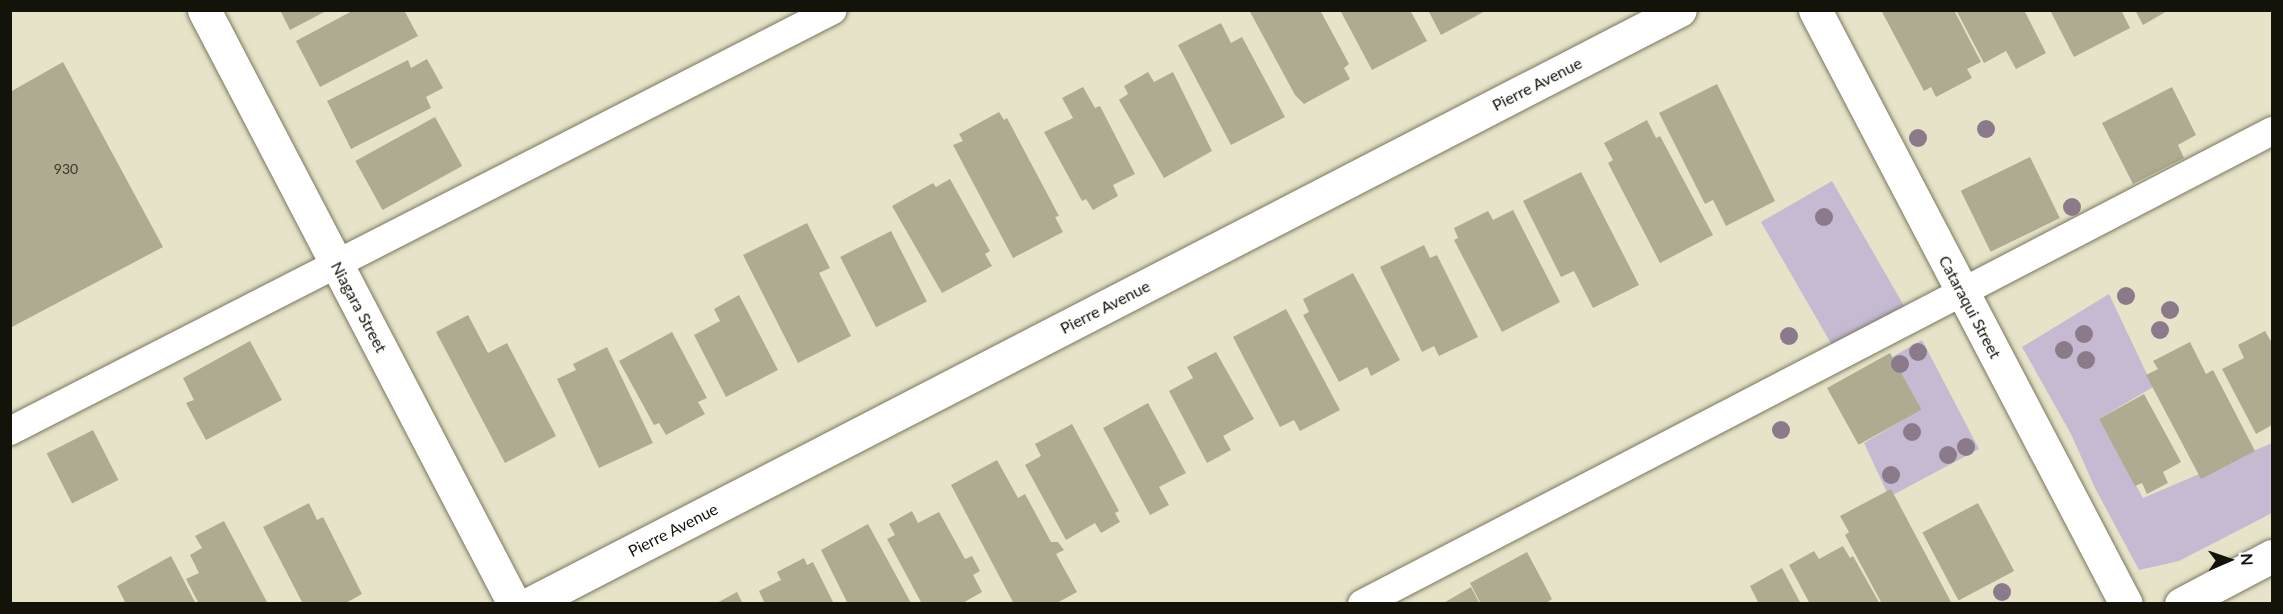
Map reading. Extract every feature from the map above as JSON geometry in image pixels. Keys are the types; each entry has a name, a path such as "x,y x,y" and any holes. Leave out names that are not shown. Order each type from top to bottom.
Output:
{"street":[{"name":"Niagara Street","path":"204,10 514,603"},
{"name":"Pierre Avenue","path":"530,603 1680,10"},
{"name":"Cataraqui Street","path":"1815,10 2126,603"},
{"path":"2181,603 2272,556"}],"lane":[{"path":"10,431 833,10"},
{"path":"1362,603 2272,130"}],"shaded area":[{"path":"1832,181 1907,311 1836,352 1761,222"},
{"path":"2109,294 2153,387 2099,419 2143,498 2272,443 2272,513 2179,561 2139,570 2095,488 2071,434 2022,347"},
{"path":"1922,340 1979,449 1889,497 1864,443 1920,410 1892,357"}],"building":[{"path":"280,10 328,10 290,30"},
{"path":"354,10 404,10 418,36 320,87 296,41"},
{"path":"1249,10 1320,10 1349,64 1344,68 1350,79 1304,104 1295,95"},
{"path":"1340,10 1410,10 1427,41 1372,70"},
{"path":"1428,10 1487,10 1441,35"},
{"path":"1881,10 1954,10 1981,62 1967,69 1972,78 1936,97 1931,87 1924,91"},
{"path":"1956,10 2024,10 2046,53 2016,69 2006,51 1984,63"},
{"path":"2050,10 2121,10 2130,28 2074,57"},
{"path":"2135,10 2169,10 2143,25"},
{"path":"1221,23 1231,43 1242,37 1285,117 1231,145 1178,45"},
{"path":"427,59 443,88 426,97 431,108 351,149 327,101 408,60 411,68"},
{"path":"63,62 163,247 10,328 10,92"},
{"path":"1148,72 1154,82 1173,72 1212,151 1164,178 1119,100 1128,94 1124,86"},
{"path":"1717,84 1775,201 1726,226 1713,200 1705,204 1659,113"},
{"path":"1083,87 1095,108 1100,106 1135,174 1113,185 1118,196 1093,210 1086,199 1082,201 1044,132 1073,118 1062,98"},
{"path":"2172,87 2196,135 2178,145 2184,158 2133,184 2102,123"},
{"path":"999,112 1004,120 1007,118 1059,216 1055,217 1063,232 1013,258 953,145 963,141 959,134"},
{"path":"435,117 462,166 383,210 355,161"},
{"path":"1647,120 1656,138 1660,136 1713,235 1660,263 1608,163 1613,160 1604,143"},
{"path":"2030,157 2060,218 1991,252 1961,191"},
{"path":"1581,172 1639,285 1593,308 1574,271 1561,277 1523,201"},
{"path":"950,179 990,251 985,254 992,266 942,293 892,206 933,183 936,187"},
{"path":"1513,210 1560,302 1502,332 1454,240 1458,238 1454,228 1488,211 1493,220"},
{"path":"807,223 830,268 819,273 851,336 798,363 743,255"},
{"path":"891,231 927,301 876,327 840,257"},
{"path":"1424,245 1430,258 1437,255 1478,337 1439,356 1434,346 1422,352 1380,267"},
{"path":"1353,273 1400,360 1371,376 1367,367 1339,382 1303,315 1309,312 1303,299"},
{"path":"739,295 778,370 726,397 694,335 720,321 714,309"},
{"path":"1286,309 1340,410 1300,431 1294,420 1280,427 1233,337"},
{"path":"468,315 488,353 507,343 556,436 505,463 436,332"},
{"path":"2265,331 2272,343 2272,425 2256,434 2222,369 2244,358 2238,345"},
{"path":"672,332 707,398 698,402 705,414 666,435 659,423 654,425 619,361"},
{"path":"250,341 282,400 206,440 186,403 194,400 183,378"},
{"path":"2190,342 2206,374 2213,370 2255,451 2201,479 2146,375 2158,369 2153,361"},
{"path":"607,347 653,443 599,468 557,379 576,370 573,364"},
{"path":"1216,352 1254,419 1223,436 1231,450 1207,463 1169,391 1193,378 1187,367"},
{"path":"1890,353 1922,410 1859,445 1827,388"},
{"path":"2144,394 2181,462 2163,472 2168,483 2147,494 2142,483 2135,486 2099,419"},
{"path":"1148,403 1186,473 1159,487 1169,505 1150,515 1103,428"},
{"path":"1072,424 1119,511 1115,513 1120,522 1101,533 1095,523 1066,540 1025,465 1041,456 1035,444"},
{"path":"93,430 118,480 72,504 47,454"},
{"path":"997,460 1018,498 1025,494 1051,542 1058,542 1064,550 1056,554 1077,592 1055,604 1014,604 951,485"},
{"path":"1891,489 1951,602 1949,604 1882,604 1845,535 1849,532 1840,516"},
{"path":"309,503 317,520 323,517 362,594 344,604 303,604 263,527"},
{"path":"1978,503 2014,571 1959,601 1922,533"},
{"path":"912,511 918,523 939,512 965,559 972,556 980,571 973,575 982,592 961,604 922,604 887,539 895,535 889,524"},
{"path":"224,521 268,604 199,604 186,579 199,573 190,555 202,548 195,536"},
{"path":"868,524 910,604 848,604 821,550"},
{"path":"1843,546 1850,558 1853,556 1880,604 1810,604 1789,565 1814,551 1819,559"},
{"path":"1527,552 1552,599 1545,604 1481,604 1470,583"},
{"path":"171,556 196,604 126,604 117,586"},
{"path":"804,558 807,565 813,562 834,604 765,604 759,591 781,580 777,572"},
{"path":"1782,568 1801,604 1759,604 1750,586"},
{"path":"1471,587 1480,604 1442,604"},
{"path":"737,592 743,604 715,604"}]}
